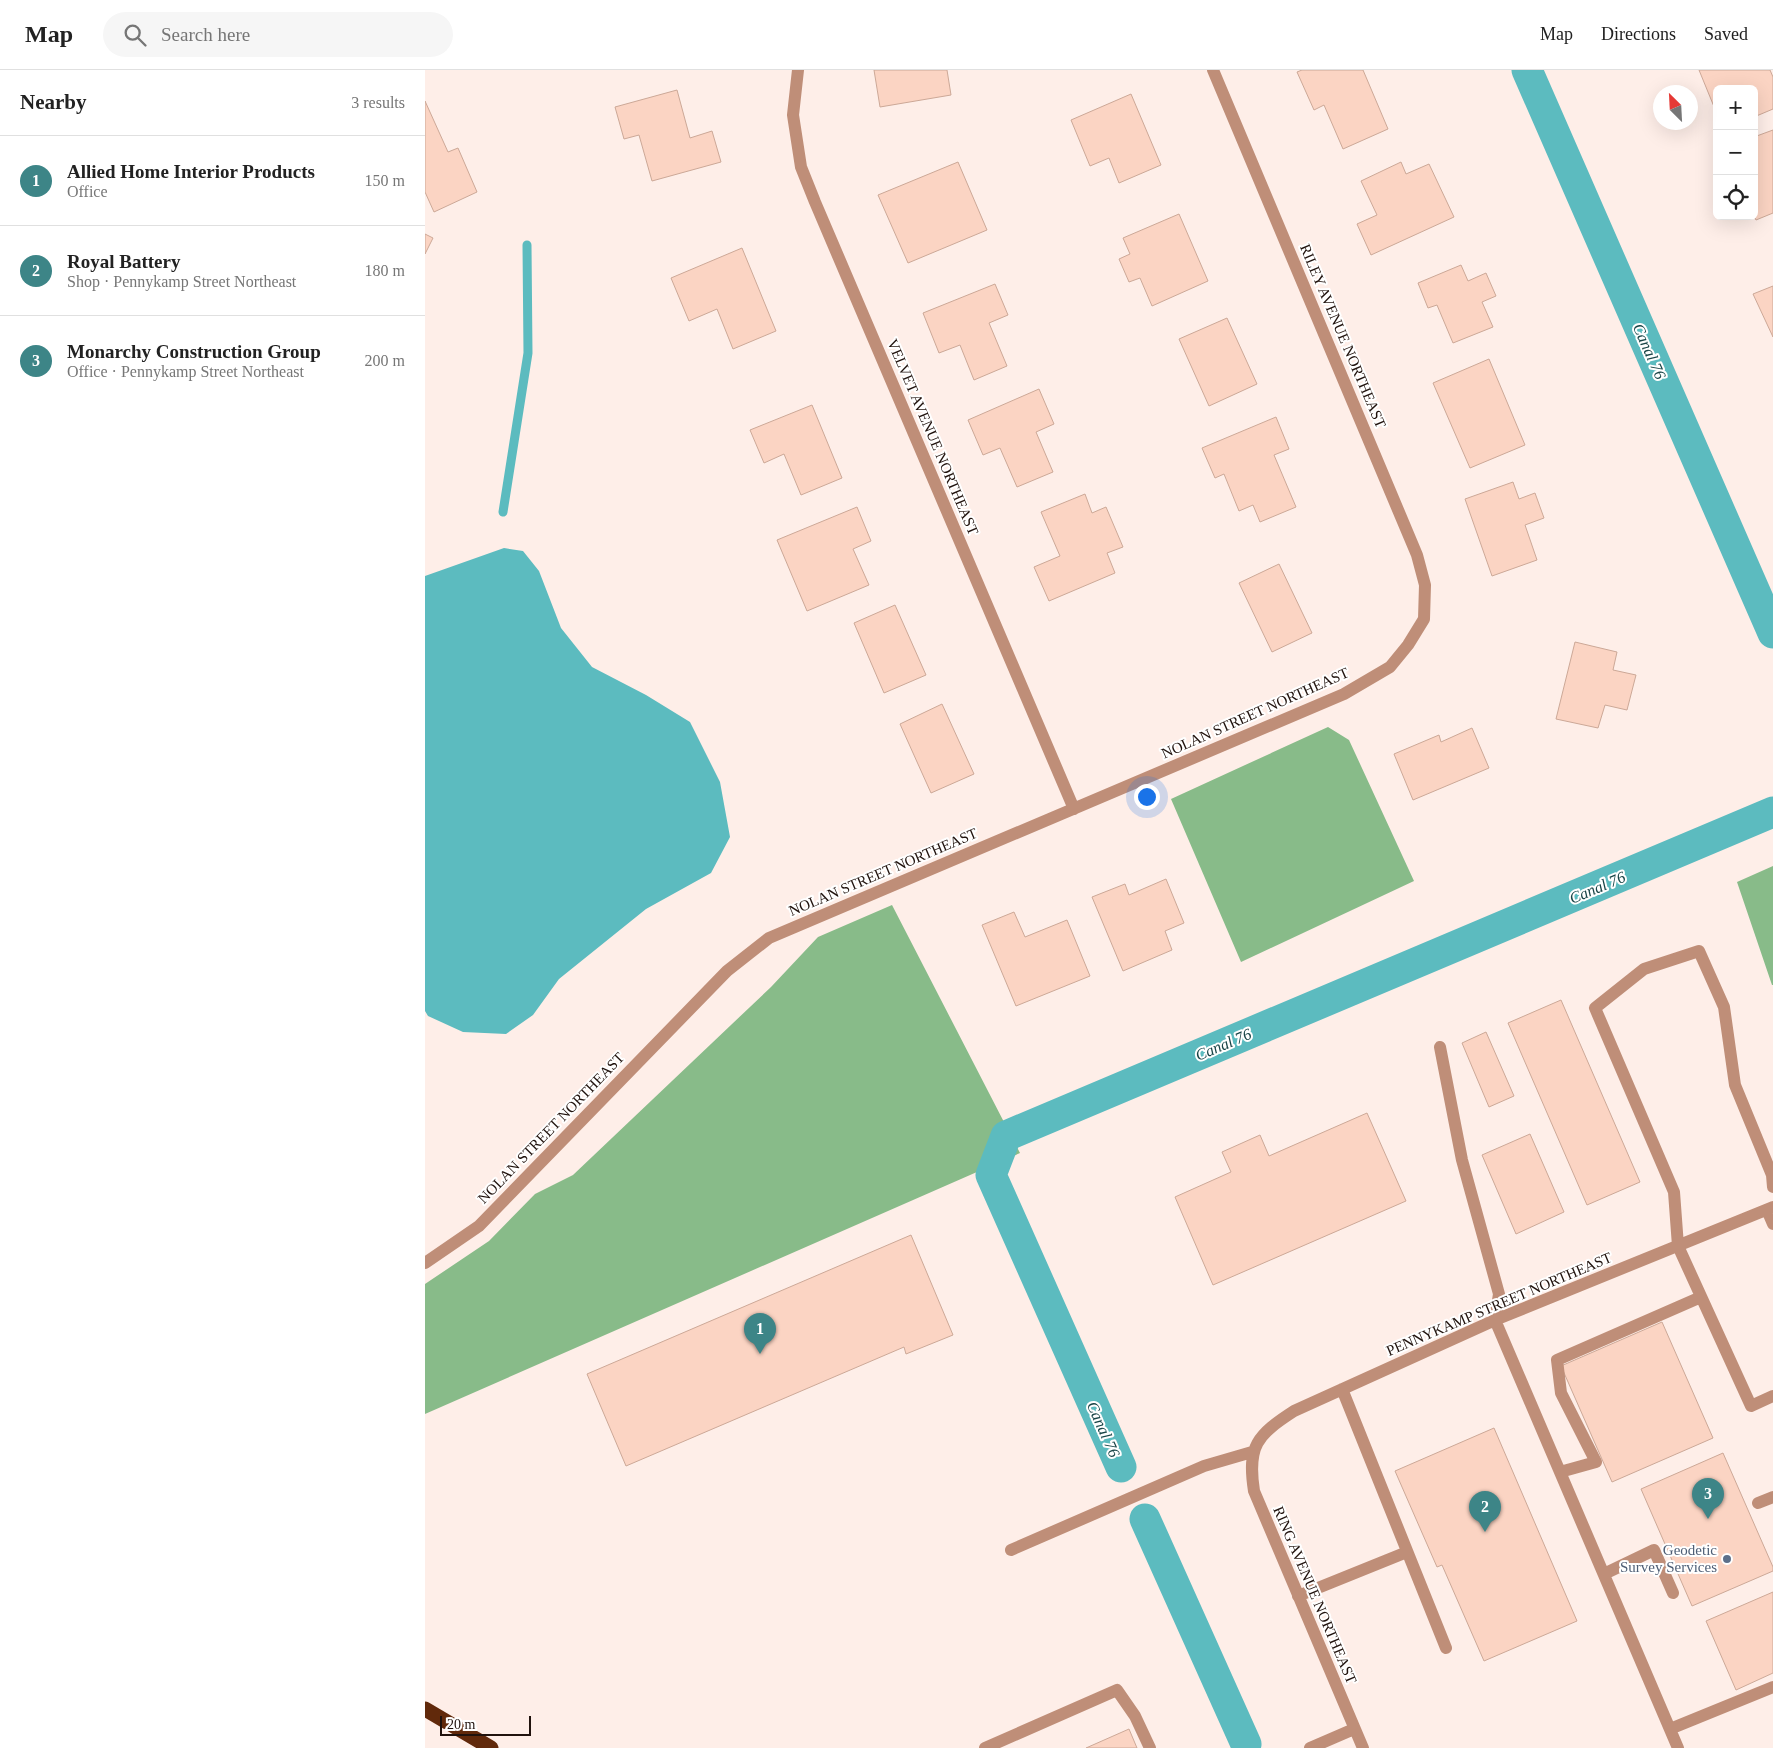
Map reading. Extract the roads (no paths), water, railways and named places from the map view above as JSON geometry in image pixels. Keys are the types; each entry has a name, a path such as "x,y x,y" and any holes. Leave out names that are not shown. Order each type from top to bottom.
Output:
{"highway":[{"path":"425,1709 491,1748"}],"street":[{"name":"VELVET AVENUE NORTHEAST","path":"798,70 793,115 801,167 811,194 1074,809"},
{"name":"RILEY AVENUE NORTHEAST","path":"1213,70 1417,556 1425,586 1425,620"},
{"name":"NOLAN STREET NORTHEAST","path":"425,1263 479,1226 727,971 769,938 1344,694 1390,667 1425,620"},
{"path":"1773,1188 1772,1175 1735,1085 1724,1007 1699,951 1644,969 1595,1008 1674,1192 1677,1246 1751,1406 1773,1396"},
{"path":"1440,1047 1462,1160 1499,1294 1495,1320 1678,1748"},
{"path":"1770,1208 1773,1224"},
{"name":"PENNYKAMP STREET NORTHEAST","path":"1253,1452 1260,1437 1275,1423 1294,1411 1495,1320 1770,1208"},
{"path":"1560,1472 1597,1462 1561,1393 1557,1360 1701,1297"},
{"path":"1342,1389 1446,1648"},
{"path":"1011,1550 1204,1466 1253,1452"},
{"name":"RING AVENUE NORTHEAST","path":"1253,1452 1251,1473 1254,1491 1363,1748"},
{"path":"1758,1503 1773,1497"},
{"path":"1604,1574 1654,1550 1673,1593"},
{"path":"1298,1596 1407,1552"},
{"path":"1670,1729 1773,1687"},
{"path":"985,1748 1117,1690 1135,1716 1150,1748"},
{"path":"1309,1748 1355,1728"}],"water":[{"path":"504,548 523,551 539,571 561,628 592,667 646,695 690,722 720,782 730,837 711,873 646,909 559,979 533,1015 506,1034 463,1032 428,1016 425,1011 425,576"}],"waterway":[{"name":"Canal 76","path":"1527,70 1773,633"},
{"path":"503,512 528,353 527,245"},
{"name":"Canal 76","path":"1121,1467 991,1175 1006,1136 1773,812"},
{"name":"Canal 76","path":"1145,1519 1246,1744"}],"place":[{"name":"Allied Home Interior Products","path":"760,1354"},
{"name":"Monarchy Construction Group","path":"1708,1519"},
{"name":"Royal Battery","path":"1485,1532"},
{"name":"Geodetic Survey Services","path":"1727,1559"}]}
